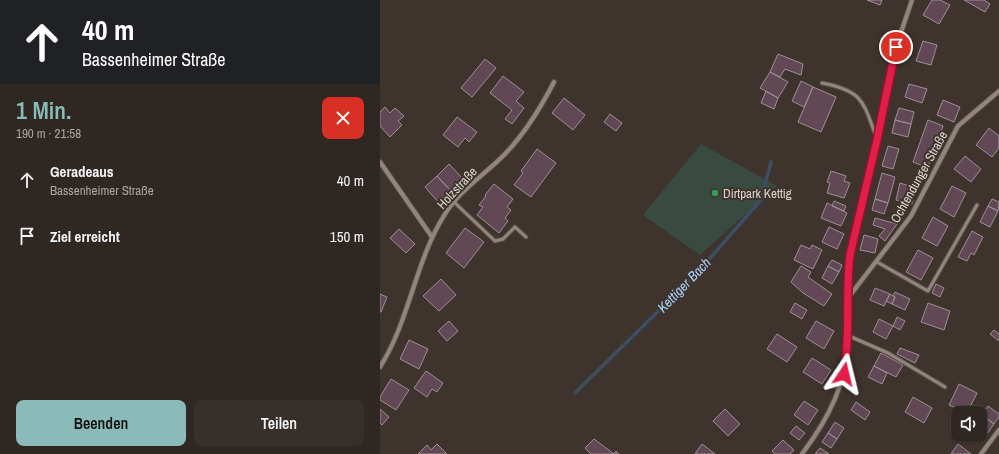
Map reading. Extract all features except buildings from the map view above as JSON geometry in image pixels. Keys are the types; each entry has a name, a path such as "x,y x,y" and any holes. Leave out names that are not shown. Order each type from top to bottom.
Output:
{"street":[{"path":"802,454 821,428 838,394 847,356 849,336 848,299 850,255 877,140 894,55 912,0"},
{"name":"Holzstraße","path":"380,367 390,350 432,237 446,212 454,202 516,142 542,104 554,82"},
{"name":"Ochtendunger Straße","path":"848,299 911,216 958,126 999,91"},
{"path":"380,162 432,237"},
{"path":"981,454 999,430"}],"lane":[{"path":"822,83 853,92 861,100 877,140"},
{"path":"454,202 494,241 503,239 515,227 526,237"},
{"path":"877,262 928,291 977,205"},
{"path":"849,336 894,356 945,388"}],"green space":[{"name":"Dirtpark Kettig","path":"701,144 777,186 700,255 643,215"}],"waterway":[{"name":"Kettiger Bach","path":"575,393 696,274 761,200 771,162"}],"place":[{"name":"Dirtpark Kettig","path":"715,193"}],"route":[{"path":"844,374 849,336 848,271 850,255 877,140 896,47"}]}
